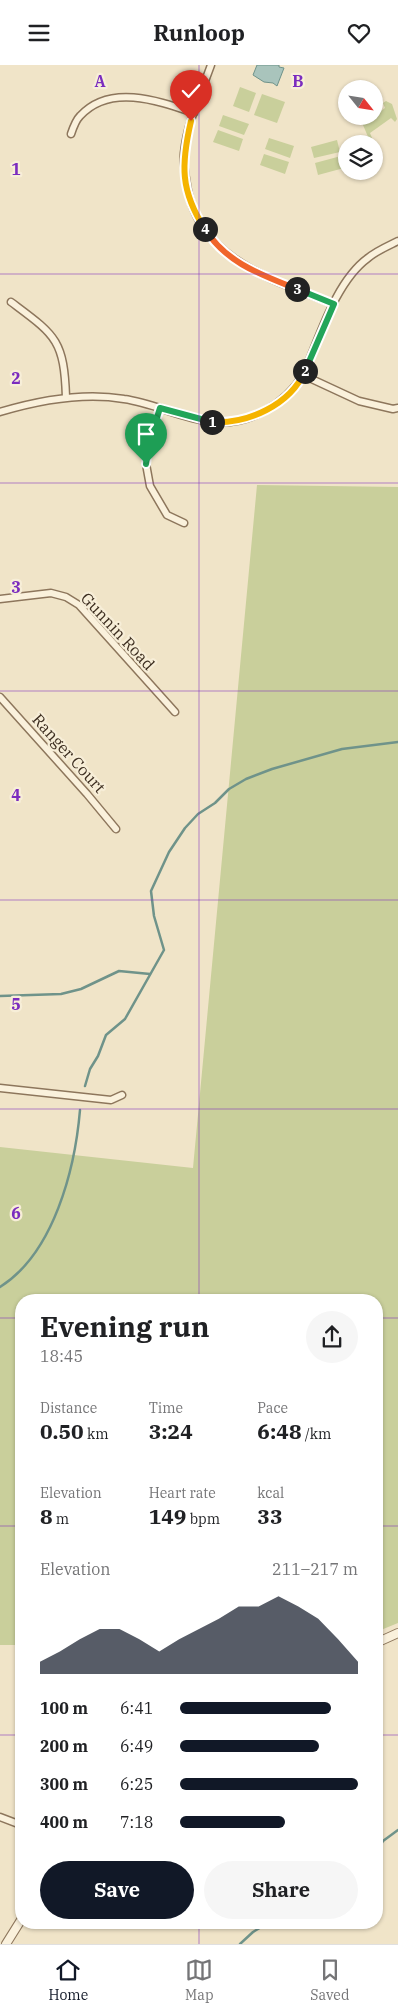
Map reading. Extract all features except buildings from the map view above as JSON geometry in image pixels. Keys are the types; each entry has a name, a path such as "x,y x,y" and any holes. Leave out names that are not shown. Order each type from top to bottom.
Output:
{"street":[{"path":"210,65 194,113 184,153 184,171 191,206 219,248 237,262 254,271 334,304"},
{"path":"71,133 79,117 100,103 116,98 141,97 194,113"},
{"path":"0,412 66,397 125,399 214,422 233,421 259,414 274,406 296,386 303,375 334,304 342,289 361,264 368,257 398,241"},
{"path":"11,302 54,337 61,351 65,366 66,397"},
{"path":"303,375 359,401 393,409 398,408"},
{"path":"160,408 149,443 146,464 150,486 167,515 184,523"},
{"name":"Gunnin Road","path":"0,599 51,593 66,597 79,605 175,713"},
{"name":"Ranger Court","path":"0,697 116,829"},
{"path":"0,1088 111,1100 122,1095"},
{"path":"383,1640 398,1633"},
{"path":"0,1817 15,1823"},
{"path":"6,1944 16,1929"}],"green space":[{"path":"240,87 256,93 249,112 233,106"},
{"path":"262,94 285,102 277,123 254,115"},
{"path":"386,101 392,104 397,119 395,122 391,118 383,124 383,109 385,108 383,103"},
{"path":"223,115 249,124 244,135 219,126"},
{"path":"363,125 381,125 370,133 371,135 367,135"},
{"path":"218,130 243,139 239,151 213,142"},
{"path":"269,138 294,146 290,158 265,149"},
{"path":"337,140 338,152 314,158 311,147"},
{"path":"264,154 289,162 285,174 260,165"},
{"path":"338,157 338,170 318,175 315,163"},
{"path":"257,485 398,487 398,1623 383,1629 383,1294 15,1294 15,1645 0,1645 0,1147 193,1168"}],"water":[{"path":"257,65 279,65 279,67 284,68 277,86 273,83 264,82 253,75"}],"waterway":[{"path":"85,1086 90,1069 98,1056 106,1035 125,1019 164,950 154,916 151,891 169,852 185,828 198,814 215,803 229,789 246,779 272,769 342,749 398,742"},
{"path":"0,996 61,994 81,989 119,971 150,974"},
{"path":"0,1287 19,1272 35,1253 48,1232 67,1183 73,1158 80,1110"},
{"path":"383,1841 398,1830"},
{"path":"240,1944 258,1929"}],"route":[{"path":"146,464 149,443 160,408 188,417 214,422 233,421 259,414 274,406 296,386 303,375 334,304 254,271 237,262 219,248 191,206 184,171 184,153 191,121"}]}
